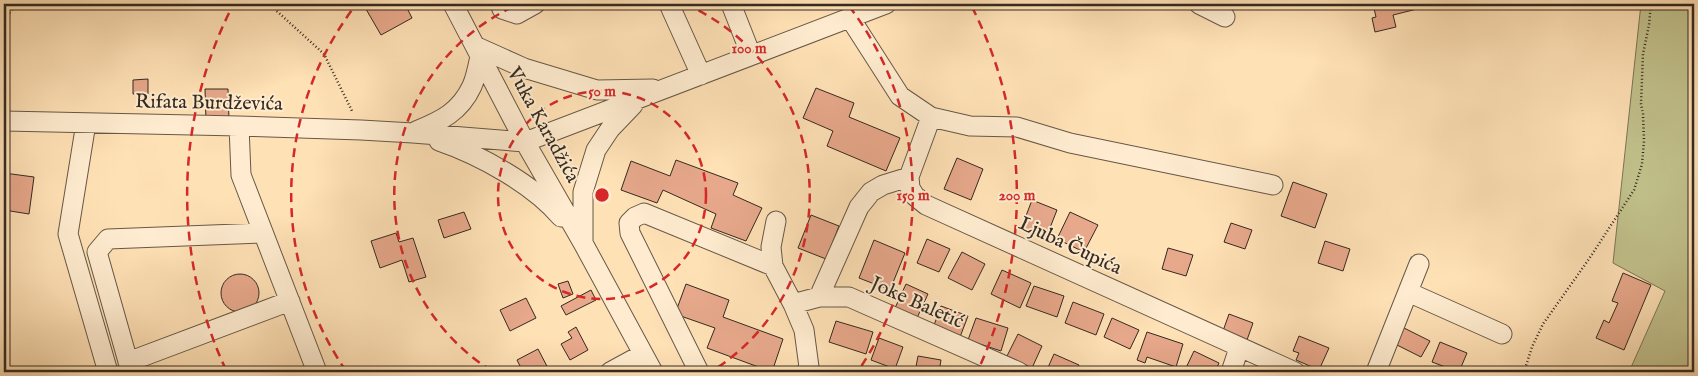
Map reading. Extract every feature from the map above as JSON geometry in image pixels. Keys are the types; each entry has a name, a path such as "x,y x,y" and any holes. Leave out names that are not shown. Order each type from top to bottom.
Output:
{"street":[{"name":"Vuka Karadžića","path":"453,4 525,142 583,243 653,372"},
{"path":"500,4 502,9 517,14 535,4"},
{"path":"669,4 702,75"},
{"path":"731,4 751,55"},
{"path":"413,132 525,142 886,4"},
{"path":"1199,4 1225,16"},
{"path":"850,18 900,96 931,117 970,126 1017,127 1070,143 1274,185"},
{"path":"413,132 439,122 456,109 472,86 478,51 524,68 597,90 666,89"},
{"path":"583,243 583,192 596,150 610,129 638,100"},
{"path":"820,297 859,206 871,192 883,185 909,177 931,117"},
{"name":"Rifata Burdževića","path":"4,121 413,132"},
{"path":"86,123 68,234 108,372"},
{"path":"239,126 240,176 317,372"},
{"path":"413,132 454,146 522,182 552,207 583,243"},
{"name":"Ljuba Čupića","path":"909,177 910,188 926,205 1295,372"},
{"path":"699,372 630,233 629,224 635,216 644,213 773,266"},
{"path":"776,221 770,247 773,266 804,330 809,367 807,372"},
{"path":"263,234 108,239 97,252 130,367 290,301"},
{"path":"1376,372 1419,264"},
{"path":"1408,292 1502,334"},
{"name":"Joke Baletić","path":"793,304 820,297 849,297 1019,372"},
{"path":"1231,372 1239,348"},
{"path":"610,372 643,354"}],"path":[{"path":"4,22 15,4"},
{"path":"269,4 324,54 361,130"},
{"path":"1524,372 1532,347 1543,324 1589,259 1634,190 1642,156 1644,114 1641,104 1643,54 1651,4"}],"green space":[{"path":"1641,4 1694,4 1694,372 1629,372 1665,291 1613,263"}],"building":[{"path":"363,4 405,4 412,18 381,35"},
{"path":"1373,4 1437,4 1393,15 1396,27 1375,32 1372,18 1376,17"},
{"path":"148,79 148,94 133,94 133,80"},
{"path":"816,88 854,103 849,117 900,138 886,171 827,146 833,131 803,118"},
{"path":"205,89 228,89 229,120 206,121"},
{"path":"957,158 983,169 971,200 944,189"},
{"path":"676,160 738,183 733,195 762,208 746,241 711,228 716,214 663,190 657,203 621,190 631,161 670,176"},
{"path":"4,173 34,177 29,214 4,210"},
{"path":"1293,182 1327,194 1315,228 1281,216"},
{"path":"1032,200 1057,210 1046,238 1021,229"},
{"path":"464,212 471,229 444,238 438,220"},
{"path":"1070,212 1098,225 1084,252 1057,239"},
{"path":"811,215 839,226 826,259 798,248"},
{"path":"1231,223 1252,230 1245,249 1224,242"},
{"path":"396,233 399,242 413,238 426,277 409,282 402,260 380,268 371,241"},
{"path":"927,239 950,249 939,272 917,263"},
{"path":"874,240 905,253 890,290 859,278"},
{"path":"1325,241 1350,249 1343,271 1318,263"},
{"path":"1168,248 1193,255 1186,276 1162,269"},
{"path":"962,252 985,264 972,290 948,278"},
{"path":"1002,270 1031,283 1020,308 991,294"},
{"path":"1623,273 1651,285 1624,350 1596,338 1604,320 1609,323 1618,303 1612,301"},
{"path":"240,274 253,280 259,293 253,306 240,312 227,306 221,293 227,280"},
{"path":"568,281 573,294 563,298 558,284"},
{"path":"686,284 729,300 723,317 783,339 772,372 707,348 715,328 675,314"},
{"path":"906,284 928,294 917,318 895,308"},
{"path":"1034,286 1064,296 1057,317 1026,306"},
{"path":"591,290 596,300 566,315 561,306"},
{"path":"526,298 536,318 510,331 500,310"},
{"path":"1073,302 1104,314 1096,335 1065,323"},
{"path":"941,306 968,316 960,337 933,328"},
{"path":"1229,314 1253,323 1247,340 1223,331"},
{"path":"976,318 1008,328 1001,351 968,340"},
{"path":"1112,318 1139,330 1130,349 1104,337"},
{"path":"836,321 873,332 866,354 829,342"},
{"path":"576,327 588,350 570,360 561,344 572,338 568,332"},
{"path":"1402,327 1430,341 1421,357 1393,343"},
{"path":"1147,332 1183,344 1176,367 1147,357 1145,363 1137,360"},
{"path":"1018,334 1042,346 1032,368 1007,356"},
{"path":"1299,336 1329,348 1319,370 1296,360 1299,353 1293,351"},
{"path":"879,338 903,347 895,369 871,360"},
{"path":"1440,342 1467,353 1459,372 1432,362"},
{"path":"538,349 550,372 523,372 517,360"},
{"path":"1194,351 1219,363 1215,372 1184,372"},
{"path":"1054,354 1079,365 1076,372 1046,372"},
{"path":"918,356 941,360 939,372 915,372"},
{"path":"1387,365 1401,372 1384,372"}]}
